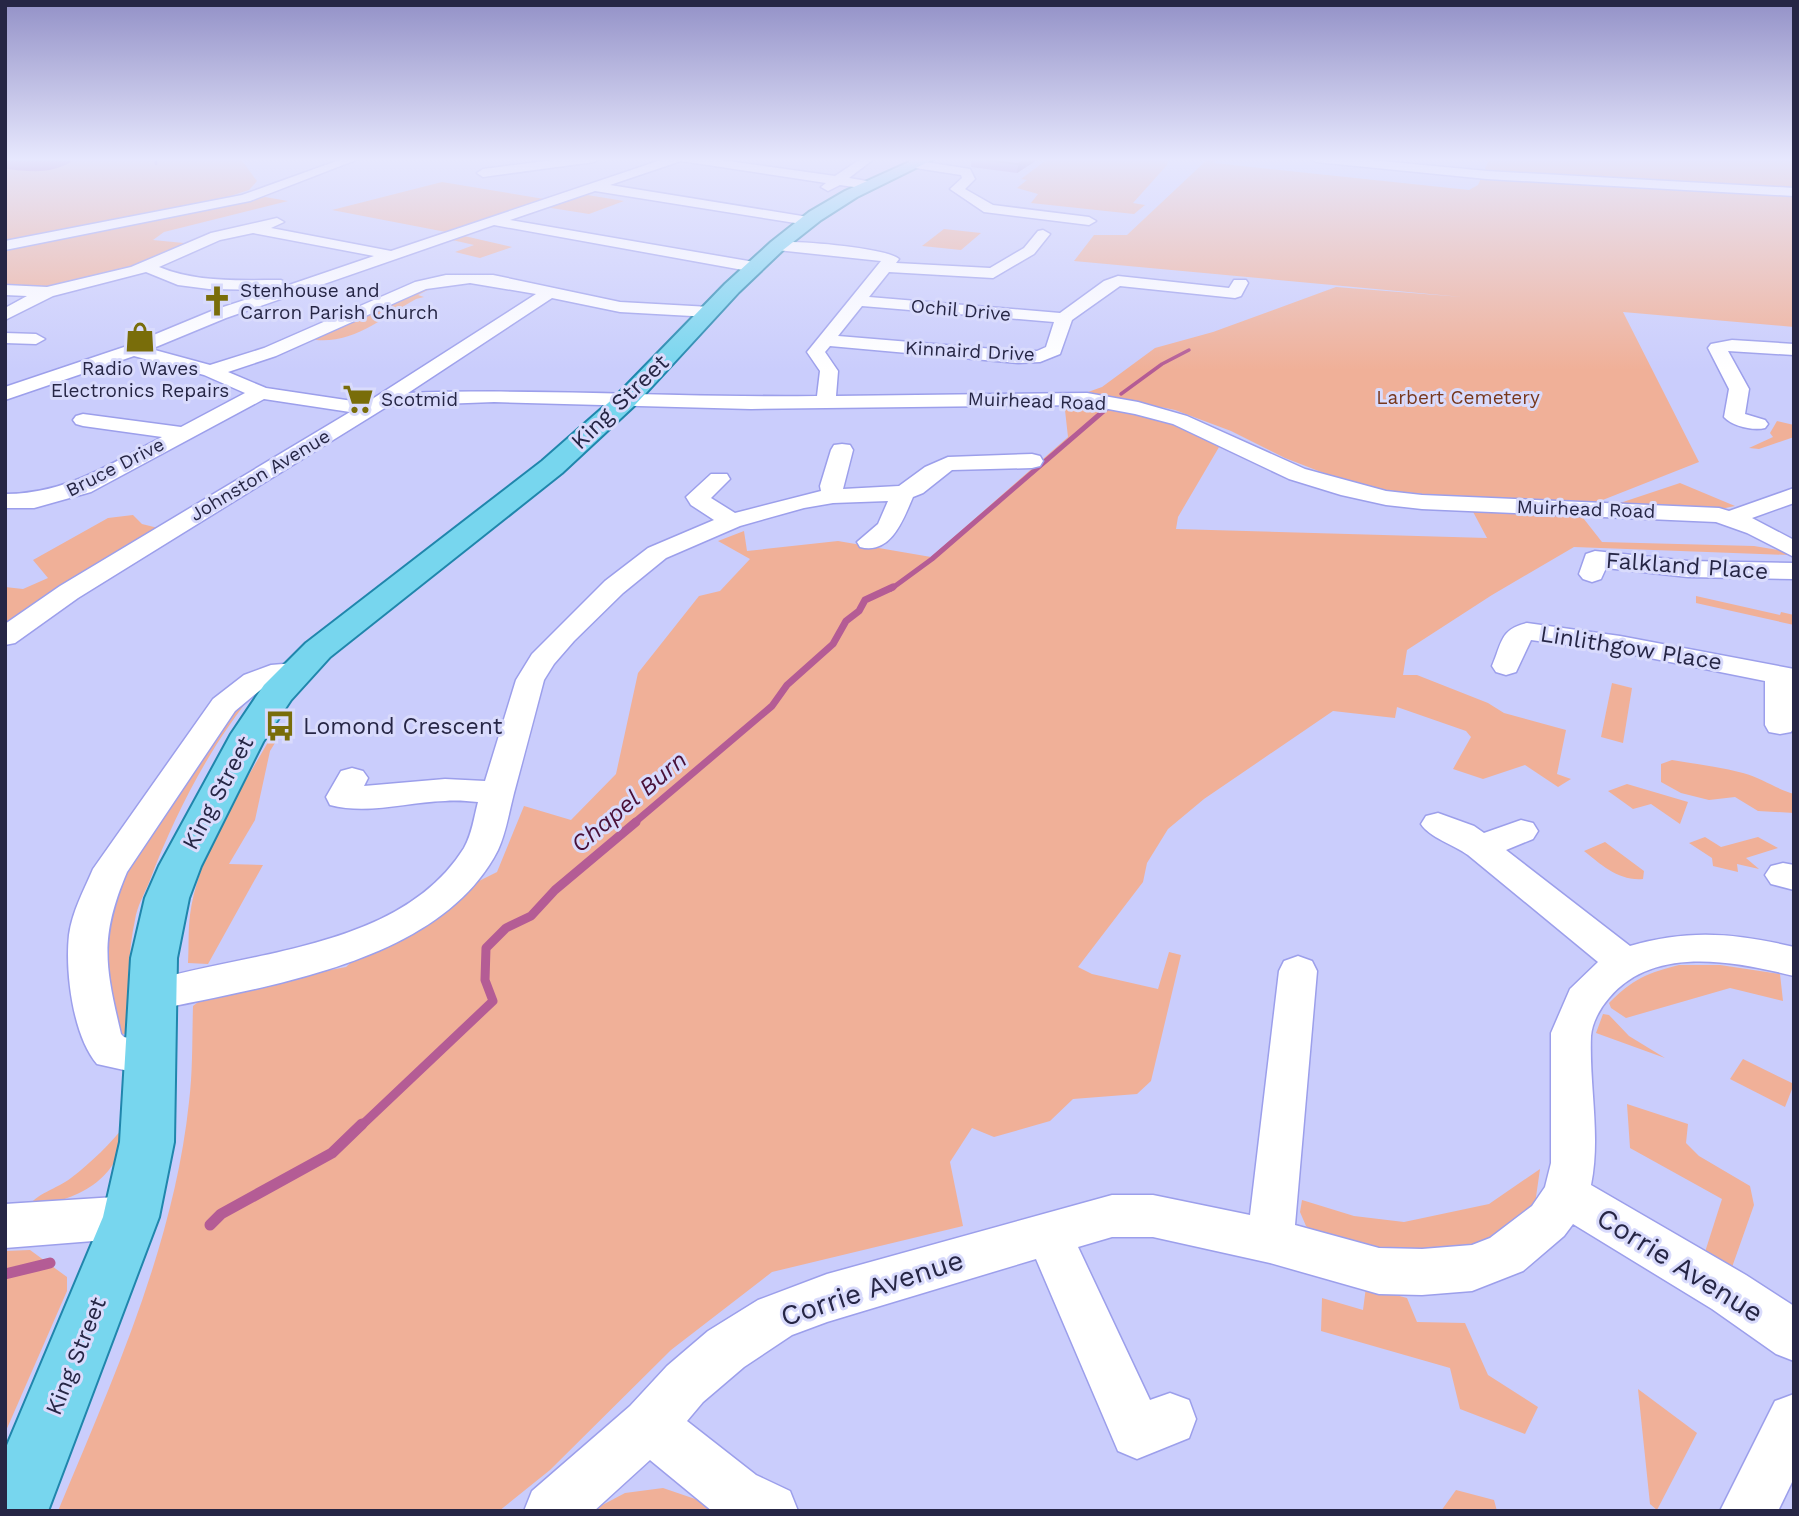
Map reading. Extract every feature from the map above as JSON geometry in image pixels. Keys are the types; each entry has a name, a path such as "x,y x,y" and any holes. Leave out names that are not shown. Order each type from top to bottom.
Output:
{"main road":[{"name":"King Street","path":"14,1511 131,1217 147,1142 152,996 158,929 180,866 244,742 277,693 295,672 329,641 552,467 625,401 789,229"}],"street":[{"path":"5,246 92,229"},
{"path":"5,290 47,292 149,268 216,236 253,229 392,255"},
{"path":"5,394 133,350 220,314 468,229"},
{"path":"549,229 765,257 883,255 891,259 815,355 829,371 826,402"},
{"path":"885,267 979,274 993,272 1029,251 1043,234"},
{"path":"287,252 321,241"},
{"path":"149,268 188,281 225,285 278,285 294,289"},
{"path":"211,371 253,358 421,285 463,278 490,277 607,305 710,312"},
{"path":"396,315 463,278"},
{"path":"1064,318 1118,281 1231,293 1235,293 1240,284"},
{"path":"5,315 37,300 47,292"},
{"name":"Johnston Avenue","path":"5,637 69,592 376,405 550,292"},
{"name":"Ochil Drive","path":"858,301 1064,318"},
{"name":"Kinnaird Drive","path":"826,340 1029,358 1054,350 1064,318"},
{"path":"5,338 36,339"},
{"path":"294,341 339,341"},
{"path":"1699,342 1719,346 1794,350"},
{"path":"1719,346 1717,351 1739,389 1734,418 1758,424"},
{"name":"Muirhead Road","path":"133,350 211,371 261,393 376,405 494,396 625,401 1087,399 1138,408 1180,420 1297,474 1386,498 1422,502 1707,514 1731,518 1794,495"},
{"name":"Bruce Drive","path":"5,501 34,501 65,493 261,393"},
{"name":"Bruce Drive","path":"83,420 182,433"},
{"path":"833,496 831,486 838,455"},
{"path":"152,996 325,954 364,941 399,925 435,903 461,880 481,849 530,680 542,660 574,625 634,570 675,544 732,521 772,509 833,496 903,493 915,488 933,472 948,464 1022,463"},
{"path":"719,479 698,496 699,500 732,521"},
{"path":"869,542 888,528 903,493"},
{"path":"1731,518 1756,528 1794,550"},
{"name":"Falkland Place","path":"1592,574 1595,559 1730,571 1794,571"},
{"name":"Linlithgow Place","path":"1506,666 1519,634 1527,631 1619,644 1786,676 1773,718"},
{"path":"151,1059 113,1052 102,1041 89,979 88,934 97,901 111,869 224,705 254,681 271,674 295,672"},
{"path":"352,778 342,797 382,797 445,790 498,792"},
{"path":"1438,824 1462,834 1480,847 1624,962"},
{"path":"1480,847 1521,831"},
{"name":"Corrie Avenue","path":"552,1511 649,1425 685,1384 726,1349 776,1317 827,1298 1048,1233 1112,1216 1153,1216 1270,1241 1379,1271 1422,1272 1472,1268 1506,1255 1548,1221 1566,1195 1573,1163 1571,1033 1575,1013 1604,976 1624,962 1647,953 1676,948 1743,950 1794,962"},
{"path":"1270,1241 1298,971"},
{"name":"Corrie Avenue","path":"1566,1195 1729,1292 1794,1336"},
{"path":"5,1226 131,1217"},
{"path":"1048,1233 1137,1432 1170,1419"},
{"path":"1748,1511 1794,1420"},
{"path":"649,1425 736,1495 769,1511"}],"green space":[{"path":"5,229 77,229 5,243"},
{"path":"103,229 177,229 164,232 153,240 194,244 139,268 51,288 5,288 5,248"},
{"path":"429,229 456,229 446,232"},
{"path":"944,229 981,233 961,250 922,246"},
{"name":"Larbert Cemetery","path":"1134,229 1794,229 1794,327 1623,312 1699,462 1595,503 1452,497 1385,490 1339,479 1285,458 1231,431 1175,410 1088,392 1102,387 1155,348 1213,332 1336,287 1462,297 1074,261 1094,235 1127,235"},
{"path":"460,235 512,247 480,258 455,252 474,245 448,239"},
{"path":"441,283 418,295 424,297 352,335 338,339 309,339 421,286"},
{"path":"1064,401 1147,415 1222,442 1178,517 1176,529 1487,538 1471,508 1580,514 1602,542 1754,546 1778,550 1789,555 1574,547 1492,595 1407,650 1403,675 1417,675 1488,703 1504,713 1566,730 1557,774 1571,779 1558,787 1525,765 1483,779 1453,769 1471,737 1466,731 1397,707 1395,718 1333,711 1204,799 1168,829 1147,863 1143,882 1078,967 1092,974 1158,989 1169,952 1181,955 1151,1081 1137,1094 1073,1099 1050,1121 994,1137 972,1128 950,1162 963,1226 772,1272 671,1350 550,1470 499,1511 58,1511 120,1361 170,1208 189,1102 193,1006 210,993 346,967 366,949 465,888 497,872 524,806 571,820 616,774 638,673 699,596 720,591 750,559 718,541 744,531 747,551 838,541 931,557 1068,437"},
{"path":"1777,421 1794,425 1794,437 1759,449 1749,448 1773,437 1770,433"},
{"path":"1680,483 1735,506 1716,510 1611,506"},
{"path":"133,515 142,524 158,528 5,625 5,587 23,589 48,578 33,560 108,518"},
{"path":"1696,596 1780,615 1781,612 1794,615 1794,625 1696,603"},
{"path":"1612,683 1632,688 1623,743 1601,737"},
{"path":"261,684 227,729 197,777 160,854 137,910 132,934 127,1033 114,1037 97,959 106,894 223,716"},
{"path":"275,730 283,730 270,751 255,820 229,864 263,865 208,964 188,963 190,915 203,866 236,796"},
{"path":"1672,760 1743,773 1794,794 1794,813 1758,811 1735,797 1709,800 1681,793 1661,782 1661,764"},
{"path":"1627,784 1688,802 1680,824 1651,804 1633,809 1608,791"},
{"path":"1705,837 1721,847 1758,837 1778,848 1746,858 1759,869 1737,864 1738,872 1713,866 1712,858 1689,843"},
{"path":"1605,842 1644,871 1643,879 1618,875 1584,851"},
{"path":"1679,965 1720,965 1780,974 1783,1001 1730,988 1626,1018 1611,1008 1609,1003 1633,983 1649,974"},
{"path":"1603,1014 1609,1015 1629,1036 1665,1058 1596,1033"},
{"path":"1743,1059 1794,1084 1785,1107 1730,1079"},
{"path":"1627,1104 1688,1124 1686,1143 1699,1156 1750,1186 1754,1205 1731,1270 1705,1252 1722,1199 1630,1148"},
{"path":"127,1123 116,1160 106,1174 94,1184 63,1200 26,1209 35,1199 86,1166"},
{"path":"1540,1169 1535,1204 1515,1225 1490,1241 1456,1252 1408,1258 1321,1239 1306,1226 1300,1212 1302,1200 1354,1216 1404,1222 1489,1204"},
{"path":"30,1250 67,1277 67,1291 5,1433 5,1251"},
{"path":"1366,1287 1407,1298 1417,1322 1465,1323 1488,1375 1538,1407 1525,1434 1460,1409 1450,1368 1321,1331 1322,1298 1363,1310"},
{"path":"1638,1389 1697,1433 1657,1510 1650,1504"},
{"path":"663,1488 704,1502 715,1511 591,1511 625,1493"},
{"path":"1456,1490 1494,1500 1497,1511 1441,1511"}],"waterway":[{"name":"Chapel Burn","path":"1121,394 1162,364 1189,350"},
{"name":"Chapel Burn","path":"891,589 932,559 1107,408"},
{"name":"Chapel Burn","path":"634,823 772,706 787,685 833,644 846,621 859,611 865,600 893,587"},
{"name":"Chapel Burn","path":"361,1126 493,1001 485,980 486,948 506,928 531,916 555,890 636,822"},
{"name":"Chapel Burn","path":"210,1225 221,1214 332,1153 362,1124"},
{"name":"Chapel Burn","path":"5,1274 50,1263"}],"place":[{"name":"Stenhouse and Carron Parish Church","path":"217,301"},
{"name":"Radio Waves Electronics Repairs","path":"140,337"},
{"name":"Scotmid","path":"358,399"},
{"name":"Lomond Crescent","path":"280,726"}]}
